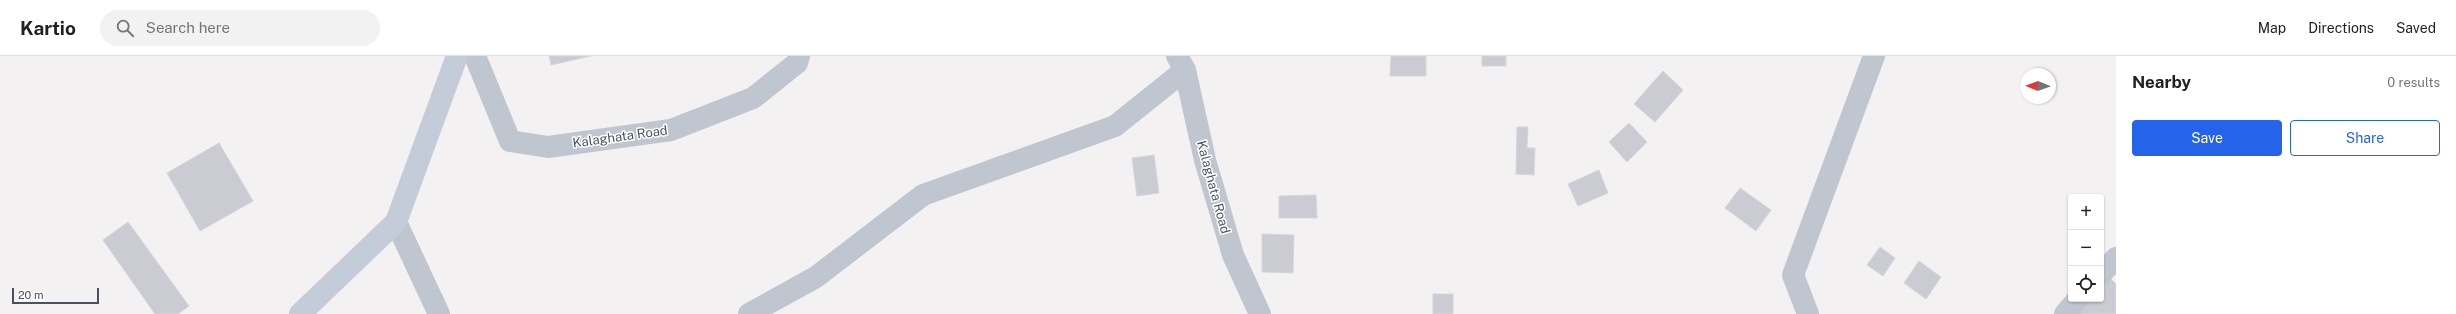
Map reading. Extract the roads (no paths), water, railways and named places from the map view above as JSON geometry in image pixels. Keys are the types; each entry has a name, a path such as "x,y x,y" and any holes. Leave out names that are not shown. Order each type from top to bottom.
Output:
{"main road":[{"path":"300,314 396,222 457,56"}],"street":[{"name":"Kalaghata Road","path":"475,56 510,141 548,147 670,130 754,98 797,63 799,56"},
{"path":"1808,314 1794,275 1874,56"},
{"path":"749,314 816,277 923,195 1115,126 1181,63"},
{"name":"Kalaghata Road","path":"1181,63 1205,160 1233,255 1260,314"},
{"path":"396,222 439,314"},
{"path":"2104,271 2116,258"},
{"path":"2065,314 2075,302"}]}
